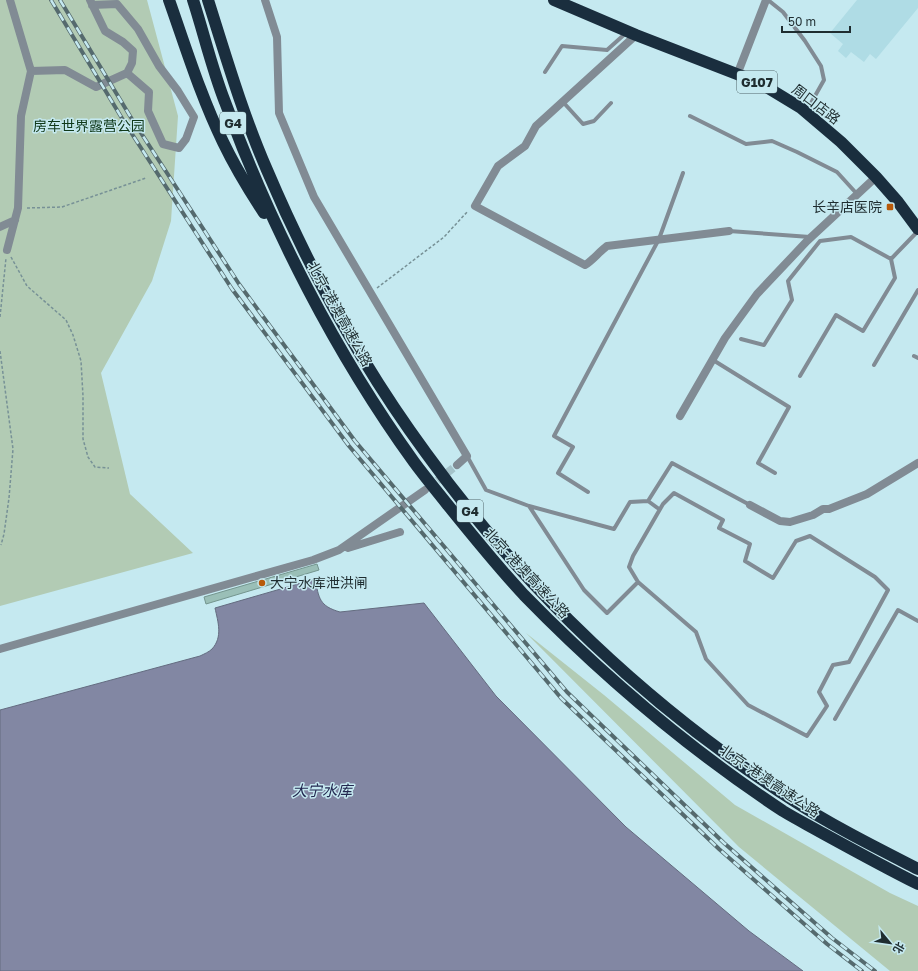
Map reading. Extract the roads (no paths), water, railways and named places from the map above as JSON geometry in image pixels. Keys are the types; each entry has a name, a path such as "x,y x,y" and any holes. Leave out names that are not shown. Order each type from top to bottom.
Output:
{"highway":[{"path":"169,0 207,107 223,142 242,179 284,242"},
{"name":"北京-港澳高速公路","path":"193,0 224,100 252,172 284,242 320,312 366,390 414,463 468,530 523,593 588,657 657,717 716,764 785,812 865,857 918,884"},
{"name":"北京-港澳高速公路","path":"208,0 238,96 266,168 296,236 334,308 378,384 426,454 478,521 533,583 596,647 688,725 723,752 792,800 871,845 918,869"},
{"name":"周口店路","path":"554,0 632,34 760,83 801,108 841,142 876,177 898,202 918,230"}],"street":[{"path":"7,250 18,208 21,116 31,71 10,0"},
{"path":"265,0 277,37 279,113 314,197 468,456 458,465"},
{"path":"737,75 767,0"},
{"path":"31,71 65,70 96,87 127,73 132,63 133,51 123,42 105,31 91,2"},
{"path":"91,2 117,4 138,30 159,66 178,91 194,117 186,139 179,148 163,144 148,111 149,92 127,73"},
{"path":"632,34 563,102 536,126 525,146 498,166 475,206 585,265 590,262 597,253 607,246 729,231"},
{"path":"680,416 724,338 757,294 811,237 876,177"},
{"path":"0,227 15,220"},
{"path":"750,505 780,521 790,522 813,515 823,509 829,509 867,494 918,463"},
{"path":"339,550 425,490"},
{"path":"0,649 313,560 339,550 400,532"}],"lane":[{"path":"767,0 783,12 805,41 821,66 824,80 811,103"},
{"path":"546,72 562,46 607,50 632,34"},
{"path":"563,102 583,124 594,121 611,103"},
{"path":"690,116 746,144 772,141 797,152 837,172 857,195"},
{"path":"588,492 558,473 573,447 554,436 659,239 683,173"},
{"path":"891,259 918,230"},
{"path":"729,231 811,237"},
{"path":"741,339 764,345 792,300 788,281 820,241 851,237 891,259 895,278 863,331 836,315 800,376"},
{"path":"874,366 918,290"},
{"path":"712,360 789,407 758,463 775,473"},
{"path":"468,456 486,490 529,506 614,529 630,502 648,501 659,510"},
{"path":"648,501 672,463 750,505"},
{"path":"674,493 723,520 719,528 750,544 745,561 773,578 796,541 810,536 875,577 888,590 849,662 833,665 819,692 827,706 807,736 748,705 706,659 696,632 638,582 629,567 633,556 659,510 674,493"},
{"path":"529,506 584,590 607,613 638,582"},
{"path":"835,719 898,610 918,621"}],"water":[{"name":"大宁水库","path":"315,579 319,596 324,604 333,610 340,612 424,603 496,696 626,827 749,931 803,971 0,971 0,710 200,656 212,649 218,640 219,629 215,608"}],"tunnel":[{"path":"428,488 457,465"}],"railway":[{"path":"51,0 123,120 232,289 349,446 561,698 719,849 827,944 862,971"},
{"path":"60,0 130,116 239,284 355,441 567,692 724,843 832,938 875,971"}],"place":[{"name":"长辛店医院","path":"890,207"},
{"name":"大宁水库泄洪闸","path":"262,583"}],"park label":[{"name":"房车世界露营公园","path":"89,126"}]}
